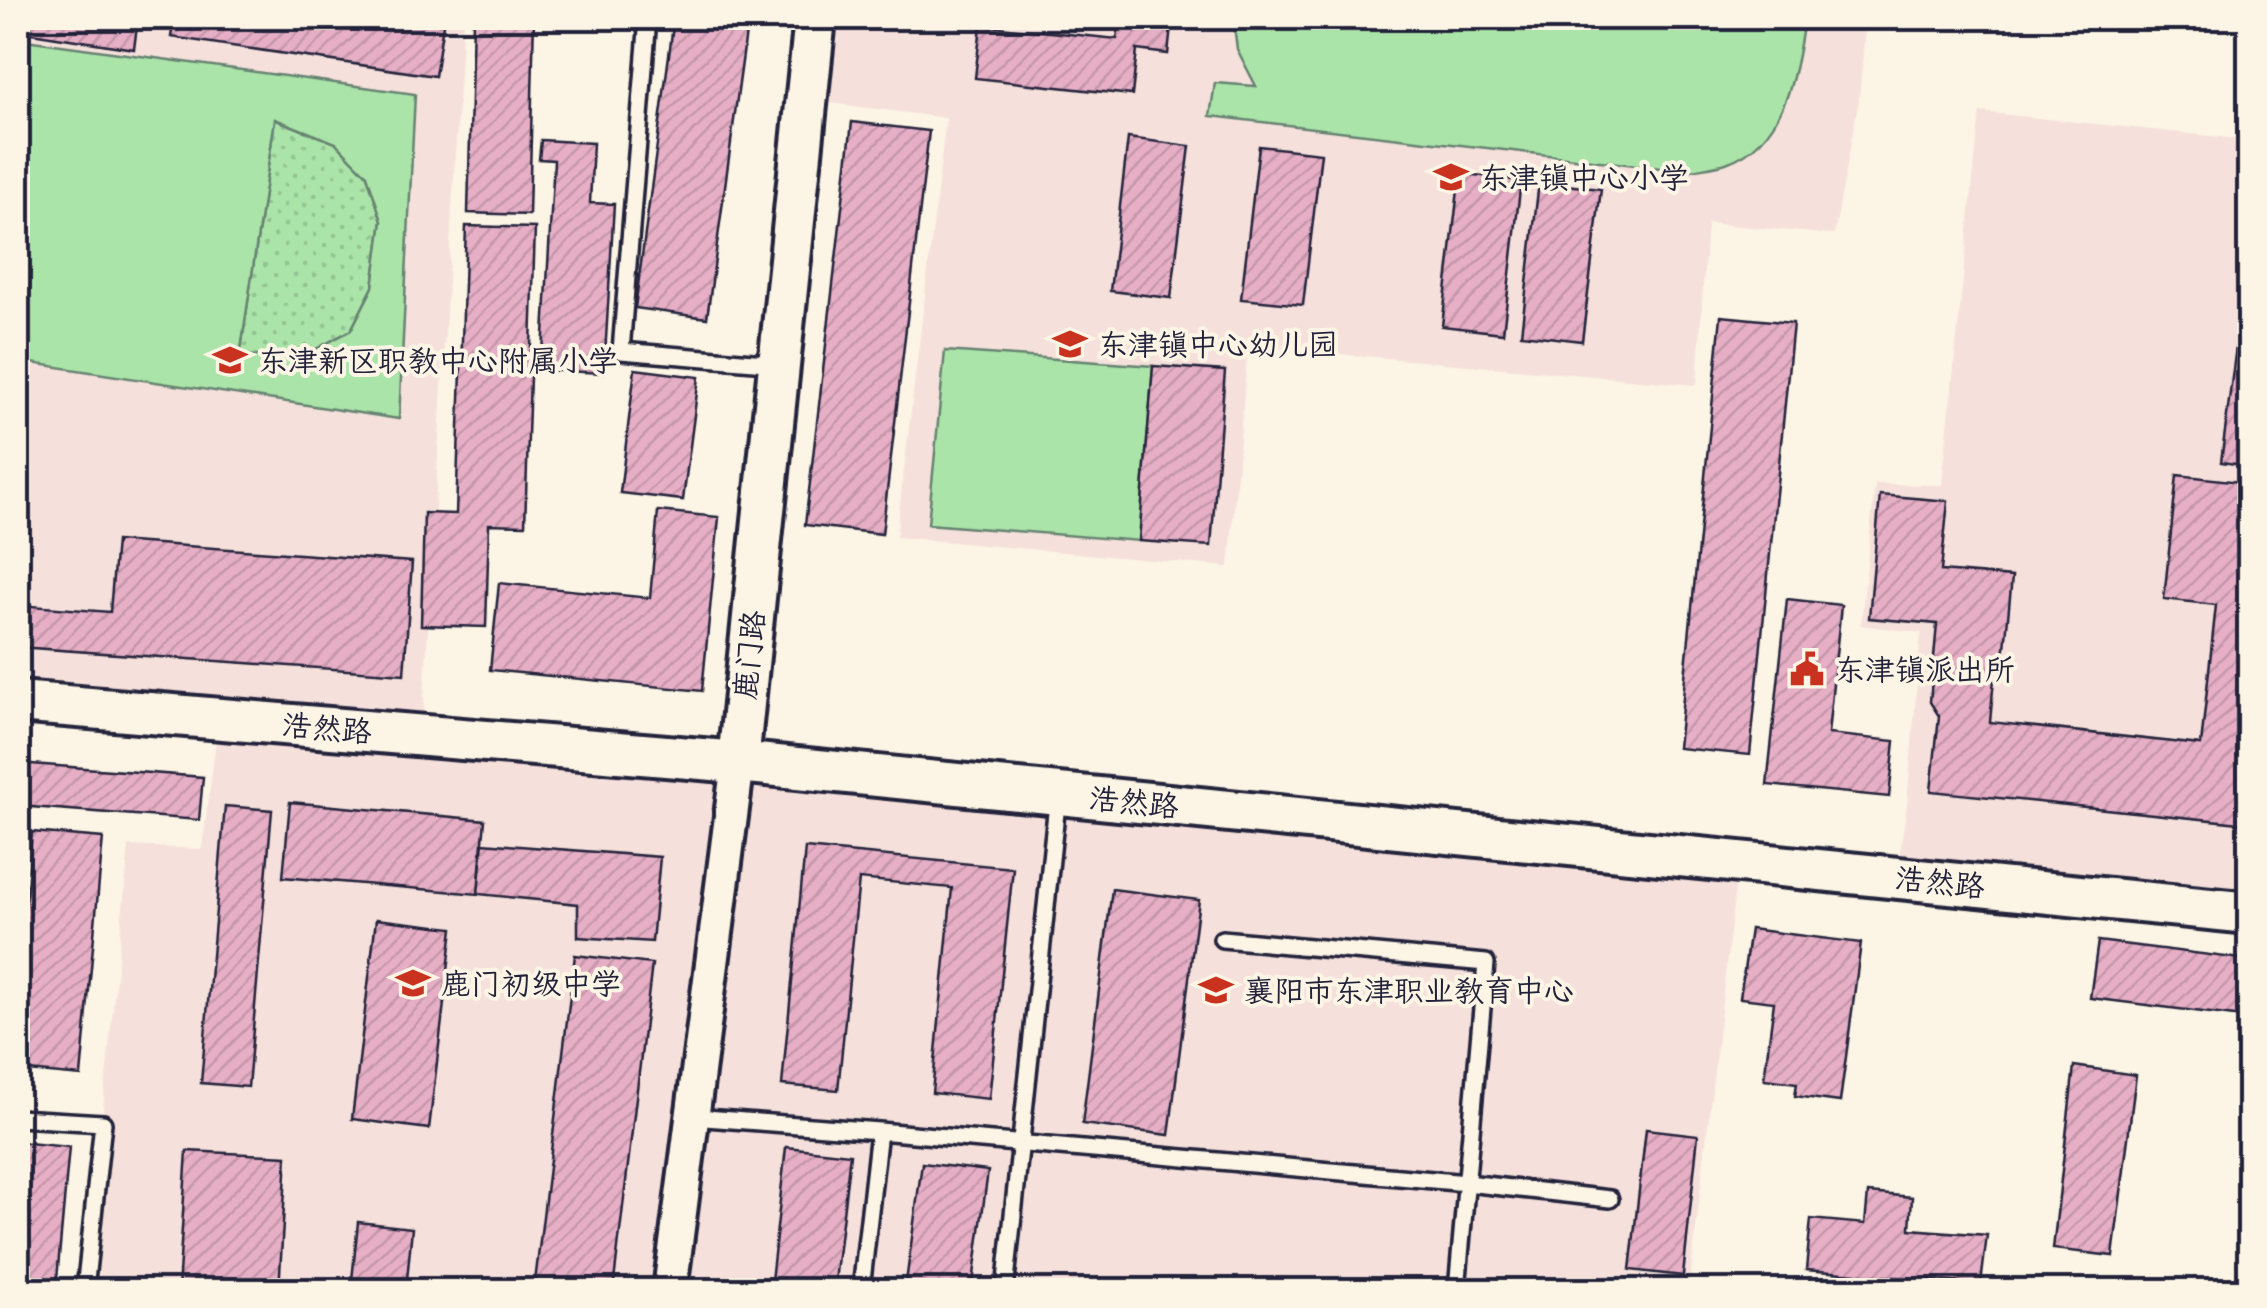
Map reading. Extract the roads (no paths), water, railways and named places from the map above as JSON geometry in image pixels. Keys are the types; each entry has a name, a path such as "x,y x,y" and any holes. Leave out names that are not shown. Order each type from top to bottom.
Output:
{"street":[{"name":"鹿门路","path":"670,1290 738,762 816,18"},
{"name":"浩然路","path":"18,702 738,762 2250,913"}],"lane":[{"path":"648,18 621,351 780,364"},
{"path":"1005,1290 1058,794"},
{"path":"1222,939 1486,964 1457,1290"},
{"path":"692,1117 1466,1182 1610,1200"},
{"path":"18,1118 103,1123 85,1290"},
{"path":"861,1290 879,1131"}],"place":[{"name":"东津镇中心小学","path":"1451,177"},
{"name":"东津镇中心幼儿园","path":"1070,344"},
{"name":"东津新区职教中心附属小学","path":"230,360"},
{"name":"东津镇派出所","path":"1807,669"},
{"name":"鹿门初级中学","path":"413,983"},
{"name":"襄阳市东津职业教育中心","path":"1216,990"}]}
